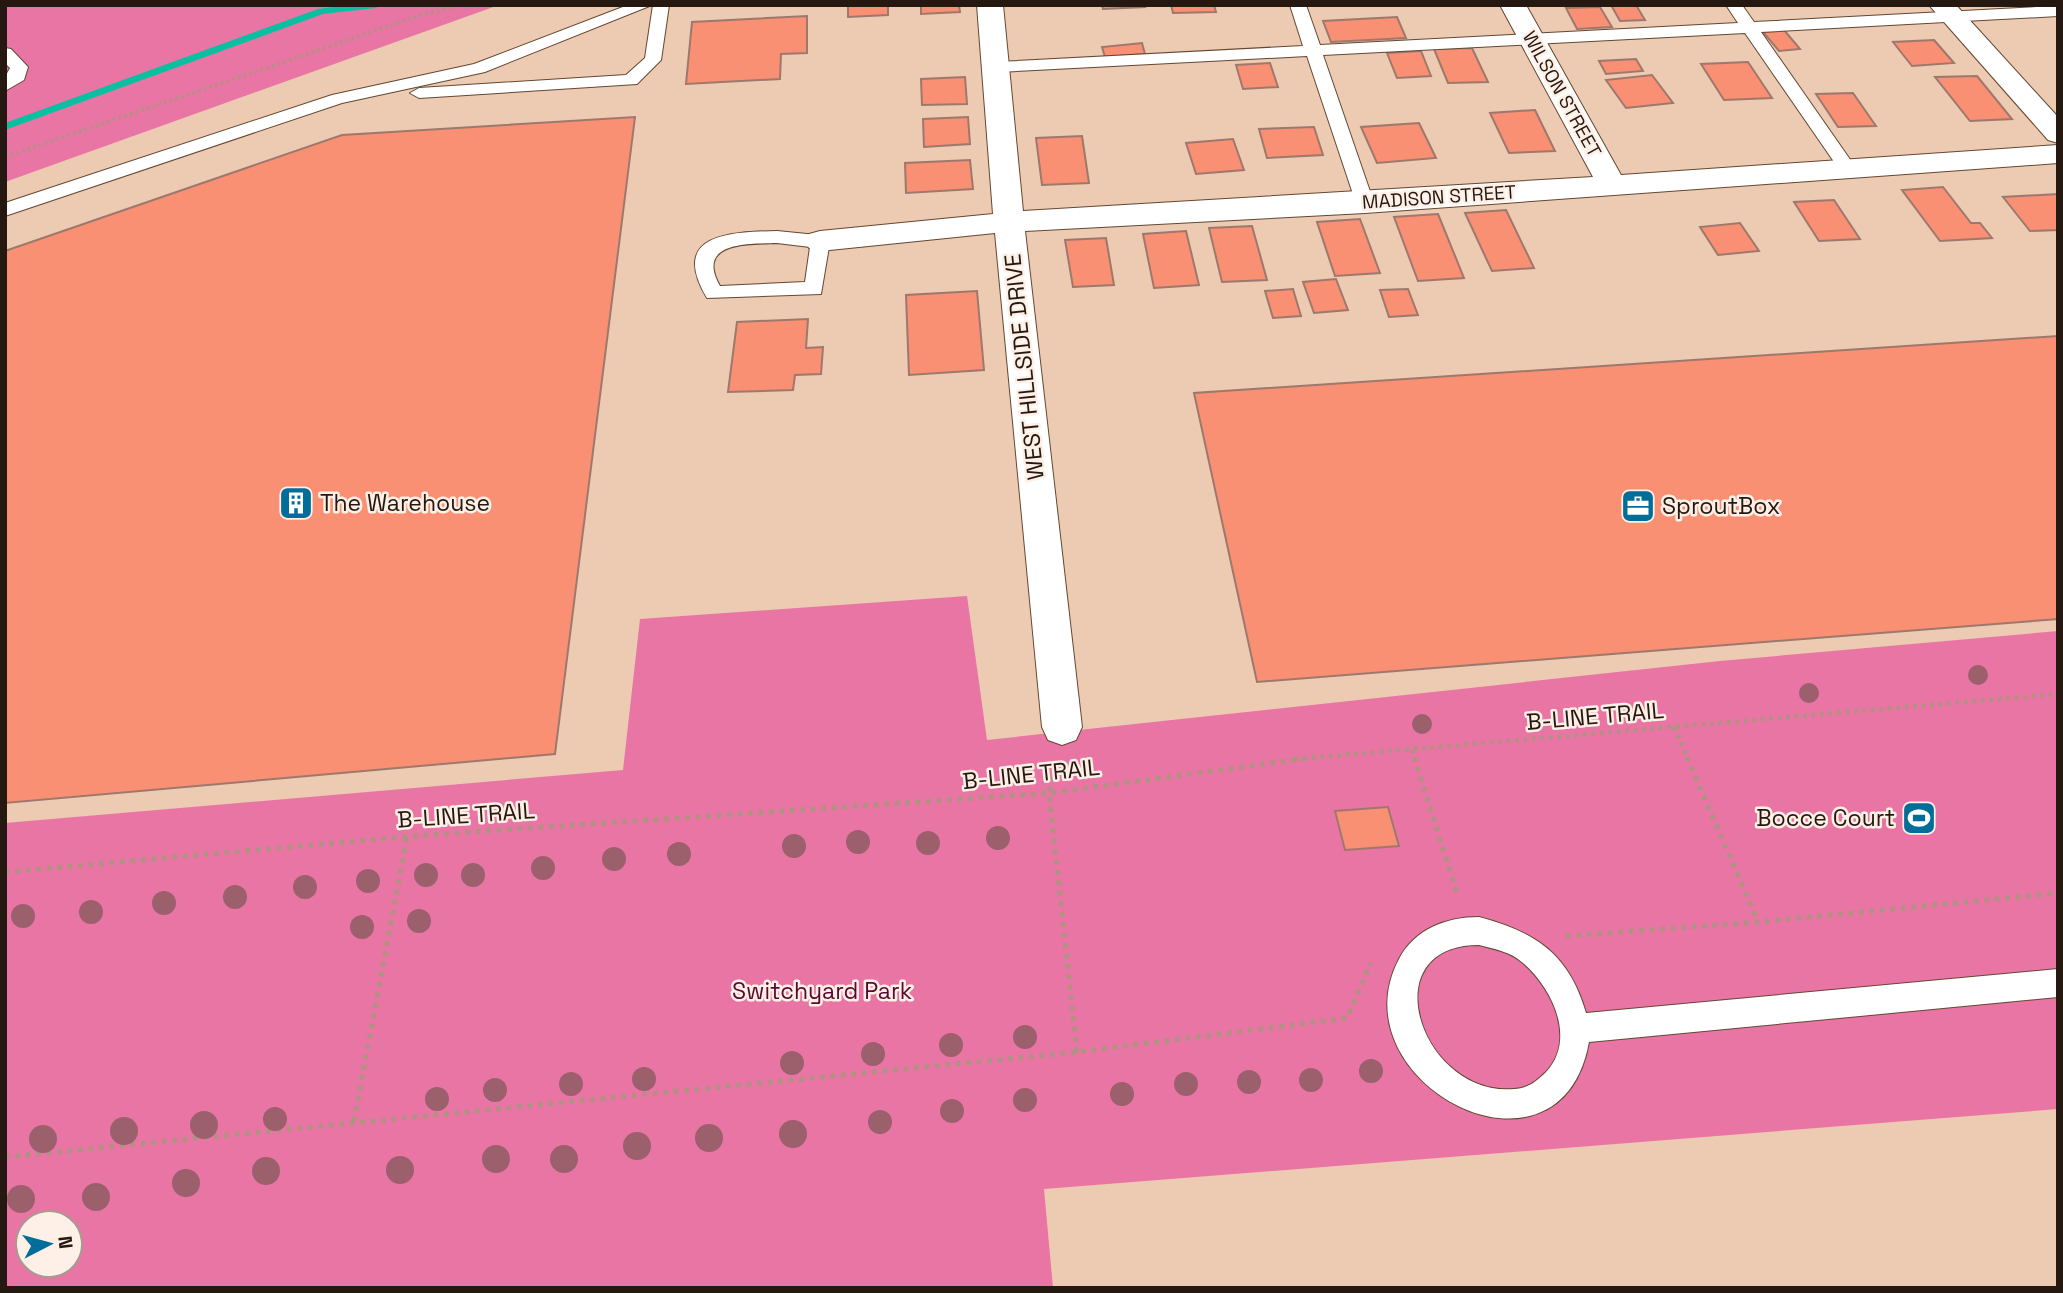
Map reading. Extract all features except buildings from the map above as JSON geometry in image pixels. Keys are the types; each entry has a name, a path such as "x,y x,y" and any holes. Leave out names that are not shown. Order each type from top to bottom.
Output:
{"street":[{"name":"WEST HILLSIDE DRIVE","path":"990,5 998,67 1009,222 1062,727"},
{"name":"WILSON STREET","path":"1513,5 1611,183"},
{"path":"1947,11 2058,134"},
{"name":"MADISON STREET","path":"820,241 1009,222 1365,202 2058,154"}],"lane":[{"path":"5,210 338,99 479,68 644,5"},
{"path":"338,99 631,80 653,60 661,5"},
{"path":"1298,5 1365,202"},
{"path":"1734,5 1847,168"},
{"path":"998,67 1750,27 1947,11 2058,10"},
{"path":"5,53 19,66 18,76 5,86"},
{"path":"777,237 820,241 814,289 714,293 705,280 703,261 712,246 731,239 777,237"},
{"path":"1479,931 1506,938 1532,952 1553,974 1568,1000 1576,1029 1573,1058 1560,1081 1539,1098 1512,1105 1481,1102 1453,1089 1428,1067 1411,1040 1402,1012 1404,984 1413,960 1430,943 1453,932 1479,931"},
{"path":"1576,1029 2058,983"}],"path":[{"path":"5,157 421,15 463,5"},
{"name":"B-LINE TRAIL","path":"5,872 407,836 1049,793 1269,761 2058,694"},
{"path":"1674,727 1758,922"},
{"path":"1412,750 1460,903 1451,904"},
{"path":"1049,793 1077,1052"},
{"path":"354,1121 407,836"},
{"path":"1554,936 1758,922 2058,893"},
{"path":"5,1157 1077,1052 1347,1018 1376,952"}],"green space":[{"path":"499,5 5,182 5,7"},
{"name":"Switchyard Park","path":"967,596 987,740 1720,661 2058,631 2058,1109 1044,1189 1053,1288 5,1288 5,823 623,770 640,619"}],"waterway":[{"path":"5,127 321,11 376,5"}],"place":[{"name":"The Warehouse","path":"296,503"},
{"name":"SproutBox","path":"1638,506"},
{"name":"Bocce Court","path":"1919,818"}]}
